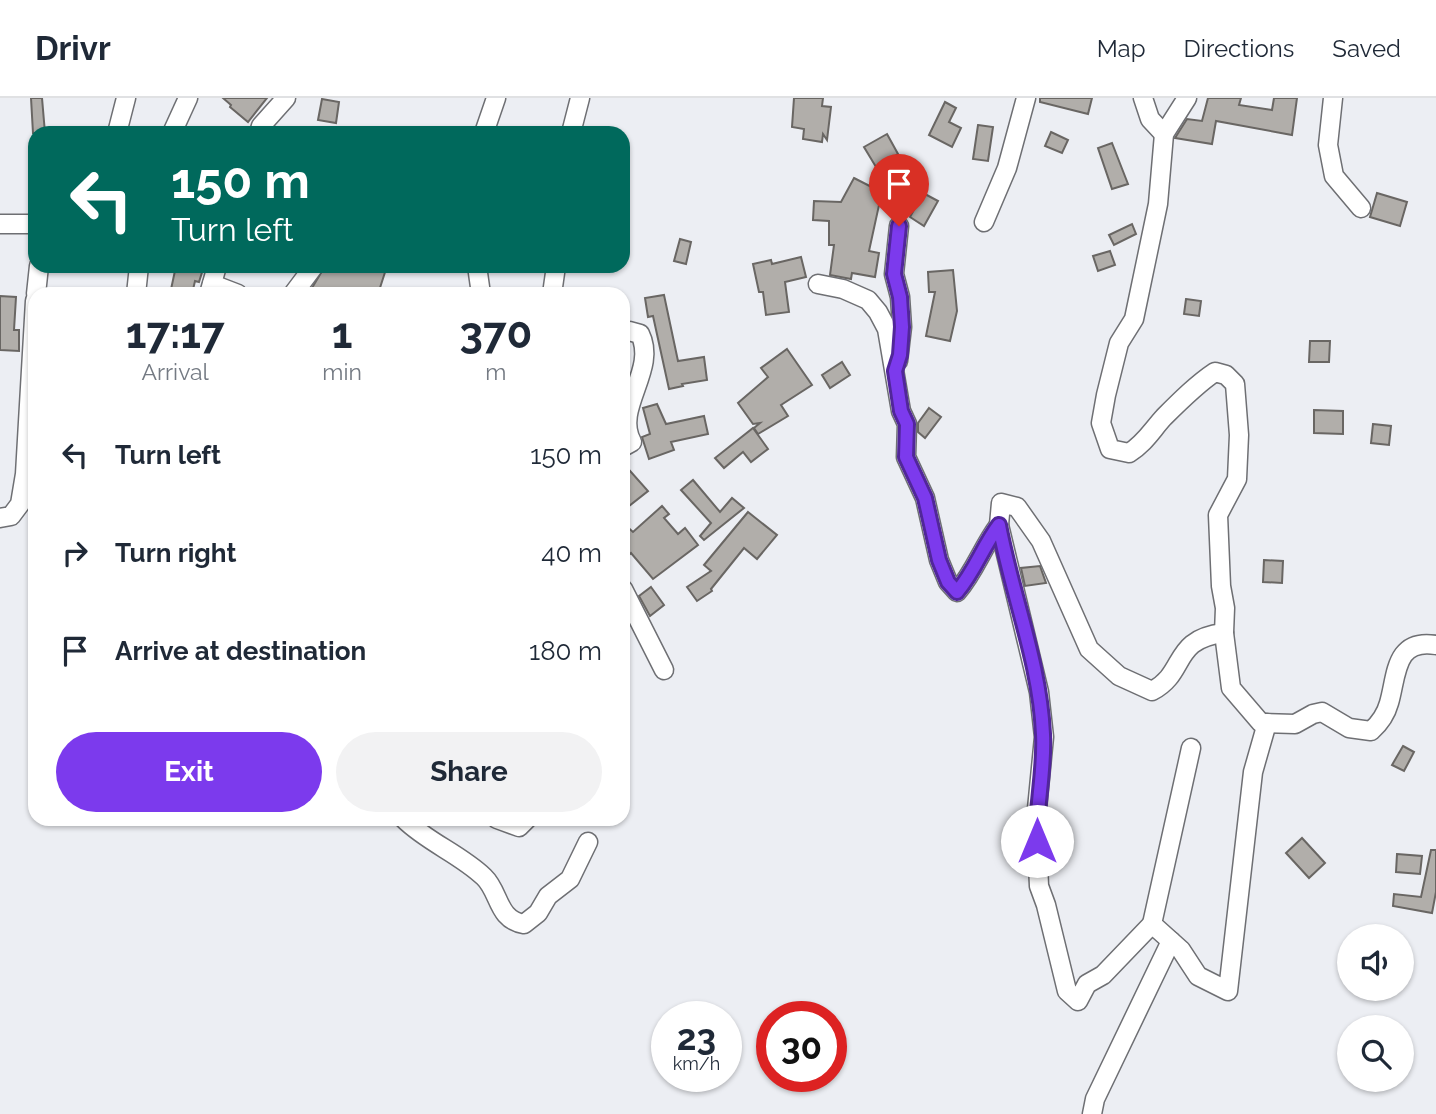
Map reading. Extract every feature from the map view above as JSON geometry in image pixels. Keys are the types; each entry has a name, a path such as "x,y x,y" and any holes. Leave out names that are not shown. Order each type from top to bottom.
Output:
{"street":[{"path":"119,126 126,98"},
{"path":"175,126 188,98"},
{"path":"261,126 286,98"},
{"path":"486,126 496,98"},
{"path":"573,126 580,98"},
{"path":"984,222 1007,168 1026,98"},
{"path":"1143,98 1150,119 1164,134"},
{"path":"1187,98 1164,134 1158,204 1134,319 1119,343 1101,423 1110,449 1129,453 1146,440 1163,418 1215,372 1226,374 1235,384 1240,459 1237,479 1218,515 1220,586 1225,608 1224,633 1231,688 1261,723 1294,724 1322,712 1349,729 1371,731 1387,708 1398,663 1408,650 1423,643 1436,645"},
{"path":"1334,98 1328,145 1334,176 1361,208"},
{"path":"0,224 28,225"},
{"path":"895,371 900,355 902,327 900,297 894,274 899,226"},
{"path":"818,284 843,289 868,300 887,329 901,411 907,424 906,457 925,498 939,560 948,582 957,592 980,561 988,540 999,525"},
{"path":"630,331 640,334 645,345 643,368 630,407"},
{"path":"0,518 11,516 20,504 28,422"},
{"path":"1191,748 1152,924 1103,975 1087,984 1077,1001 1067,991 1039,886 1036,819 1044,737 1039,692 999,525 1001,503 1017,507 1041,541 1089,649 1119,676 1152,691 1161,686 1183,652 1195,640 1224,633"},
{"path":"630,603 664,670"},
{"path":"1152,924 1181,950 1198,976 1228,990 1253,772 1267,723"},
{"path":"411,826 485,878 500,908 514,922 524,924 538,913 548,896 570,878 588,842"},
{"path":"1093,1114 1095,1099 1171,941"}],"building":[{"path":"31,98 42,98 44,126 33,126"},
{"path":"223,98 267,98 248,122"},
{"path":"794,98 823,98 822,106 831,107 827,140 823,134 822,142 803,139 804,129 792,127"},
{"path":"1040,98 1092,98 1088,114 1040,102"},
{"path":"1208,98 1241,98 1239,105 1272,110 1274,98 1297,98 1292,135 1216,121 1212,144 1175,138 1187,119 1202,121"},
{"path":"322,99 339,102 336,123 318,120"},
{"path":"945,102 956,108 949,122 961,128 952,147 929,135"},
{"path":"978,125 993,127 988,161 973,159"},
{"path":"1051,132 1068,140 1062,153 1045,146"},
{"path":"887,134 898,154 876,167 864,147"},
{"path":"1112,143 1128,184 1112,189 1098,148"},
{"path":"854,178 895,199 883,179 903,188 894,211 879,205 869,251 879,253 875,277 852,273 851,279 830,275 834,245 829,245 829,221 813,220 814,201 841,202"},
{"path":"923,193 938,201 924,226 910,217"},
{"path":"1377,193 1407,202 1400,226 1370,217"},
{"path":"1132,224 1136,234 1114,245 1109,235"},
{"path":"680,239 691,242 686,264 674,261"},
{"path":"1110,251 1115,265 1098,271 1093,256"},
{"path":"801,257 806,277 785,282 789,312 766,315 763,292 759,292 753,264 771,260 772,264"},
{"path":"953,270 957,311 950,341 926,336 935,292 929,292 928,272"},
{"path":"174,273 202,273 199,282 195,281 194,287 172,287"},
{"path":"321,273 385,273 380,287 313,287"},
{"path":"664,295 678,361 704,357 707,380 669,389 653,316 648,317 645,298"},
{"path":"0,296 16,297 14,330 19,330 19,351 0,350"},
{"path":"1186,299 1201,301 1199,316 1184,314"},
{"path":"1310,341 1330,341 1329,362 1309,362"},
{"path":"787,349 812,385 781,405 788,416 758,434 754,428 760,423 753,424 738,403 768,377 761,368"},
{"path":"842,362 850,375 830,388 822,375"},
{"path":"657,404 666,424 704,416 708,434 671,442 674,450 649,459 642,437 650,434 643,408"},
{"path":"929,408 941,417 925,438 918,432 918,423"},
{"path":"1314,410 1343,411 1343,434 1314,433"},
{"path":"1373,424 1391,426 1389,445 1371,443"},
{"path":"753,428 768,449 751,462 743,452 724,468 715,458"},
{"path":"630,471 648,491 630,505"},
{"path":"693,480 720,512 732,498 744,508 704,540 700,536 711,523 681,490"},
{"path":"662,506 669,514 664,518 678,534 685,528 698,545 653,579 630,554 630,529 633,532"},
{"path":"748,512 777,535 757,559 744,548 712,591 697,601 687,587 711,571 704,565"},
{"path":"1264,560 1283,561 1282,583 1263,582"},
{"path":"1040,566 1046,583 1025,586 1021,568"},
{"path":"651,587 664,605 650,616 639,596"},
{"path":"1403,746 1414,752 1404,771 1392,765"},
{"path":"1302,838 1325,863 1309,878 1286,853"},
{"path":"1431,850 1436,850 1436,892 1432,913 1393,906 1394,894 1421,897"},
{"path":"1397,854 1422,856 1420,874 1396,872"}],"route":[{"path":"899,226 894,274 900,297 902,327 900,355 895,371 901,411 907,424 906,457 925,498 939,560 948,582 957,592 980,561 988,540 999,525 1039,692 1044,737 1036,819 1037,841"}]}
